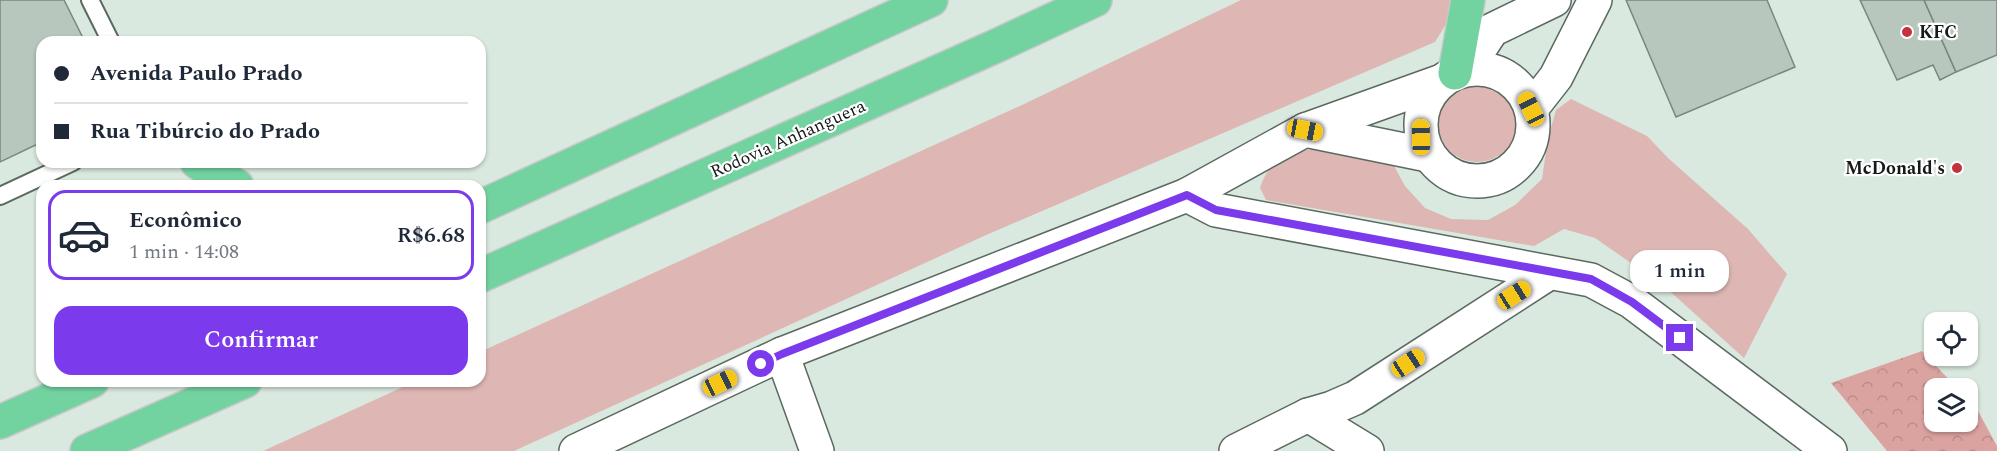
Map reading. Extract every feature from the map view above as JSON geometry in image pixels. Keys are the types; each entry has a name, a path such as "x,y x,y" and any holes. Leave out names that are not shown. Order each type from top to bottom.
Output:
{"highway":[{"path":"486,204 931,0"},
{"name":"Rodovia Anhanguera","path":"486,273 1095,0"},
{"path":"1453,74 1468,0"},
{"path":"207,168 227,180"},
{"path":"0,422 79,387"},
{"path":"87,451 231,387"}],"street":[{"path":"576,451 782,354 1187,195 1305,130 1453,74 1487,69 1507,76 1522,90 1531,109 1532,141 1525,156 1514,168 1500,177 1484,182 1452,177 1428,155 1421,137 1421,117 1427,98 1453,74 1492,30 1554,0"},
{"path":"1531,109 1556,77 1594,0"},
{"path":"1305,130 1428,155"},
{"path":"1187,195 1216,210 1591,279 1632,302 1825,450"},
{"path":"1236,451 1308,415 1355,398 1549,273"},
{"path":"782,354 818,451"},
{"path":"1308,415 1367,451"}],"lane":[{"path":"90,0 108,36"},
{"path":"0,196 60,168"}],"shaded area":[{"path":"1241,0 1461,0 1435,42 984,236 514,451 263,451 403,387 486,387 486,349 1022,105"},
{"path":"1469,82 1485,82 1506,93 1517,114 1517,130 1506,151 1485,162 1469,162 1455,156 1443,144 1437,130 1437,114 1443,100 1455,88"},
{"path":"1571,99 1647,136 1668,158 1748,229 1787,274 1744,358 1664,286 1595,238 1564,229 1534,246 1266,200 1260,188 1268,171 1281,160 1295,153 1311,149 1345,151 1393,164 1405,186 1425,208 1451,219 1488,220 1515,205 1542,179 1548,138 1556,110"}],"green space":[{"path":"1922,351 1924,366 1936,366 1948,378 1924,378 1924,432 1978,432 1978,411 1997,446 1997,451 1887,451 1831,383"}],"building":[{"path":"0,0 64,0 82,36 36,36 36,145 0,162"},
{"path":"1626,0 1767,0 1795,67 1676,117"},
{"name":"KFC","path":"1860,0 1924,0 1956,72 1940,80 1933,65 1897,80"},
{"path":"1924,0 1997,0 1997,55 1956,72"}],"place":[{"name":"KFC","path":"1907,32"},
{"name":"McDonald's","path":"1957,168"}],"route":[{"path":"761,364 1187,195 1216,210 1591,279 1632,302 1680,338"}]}
